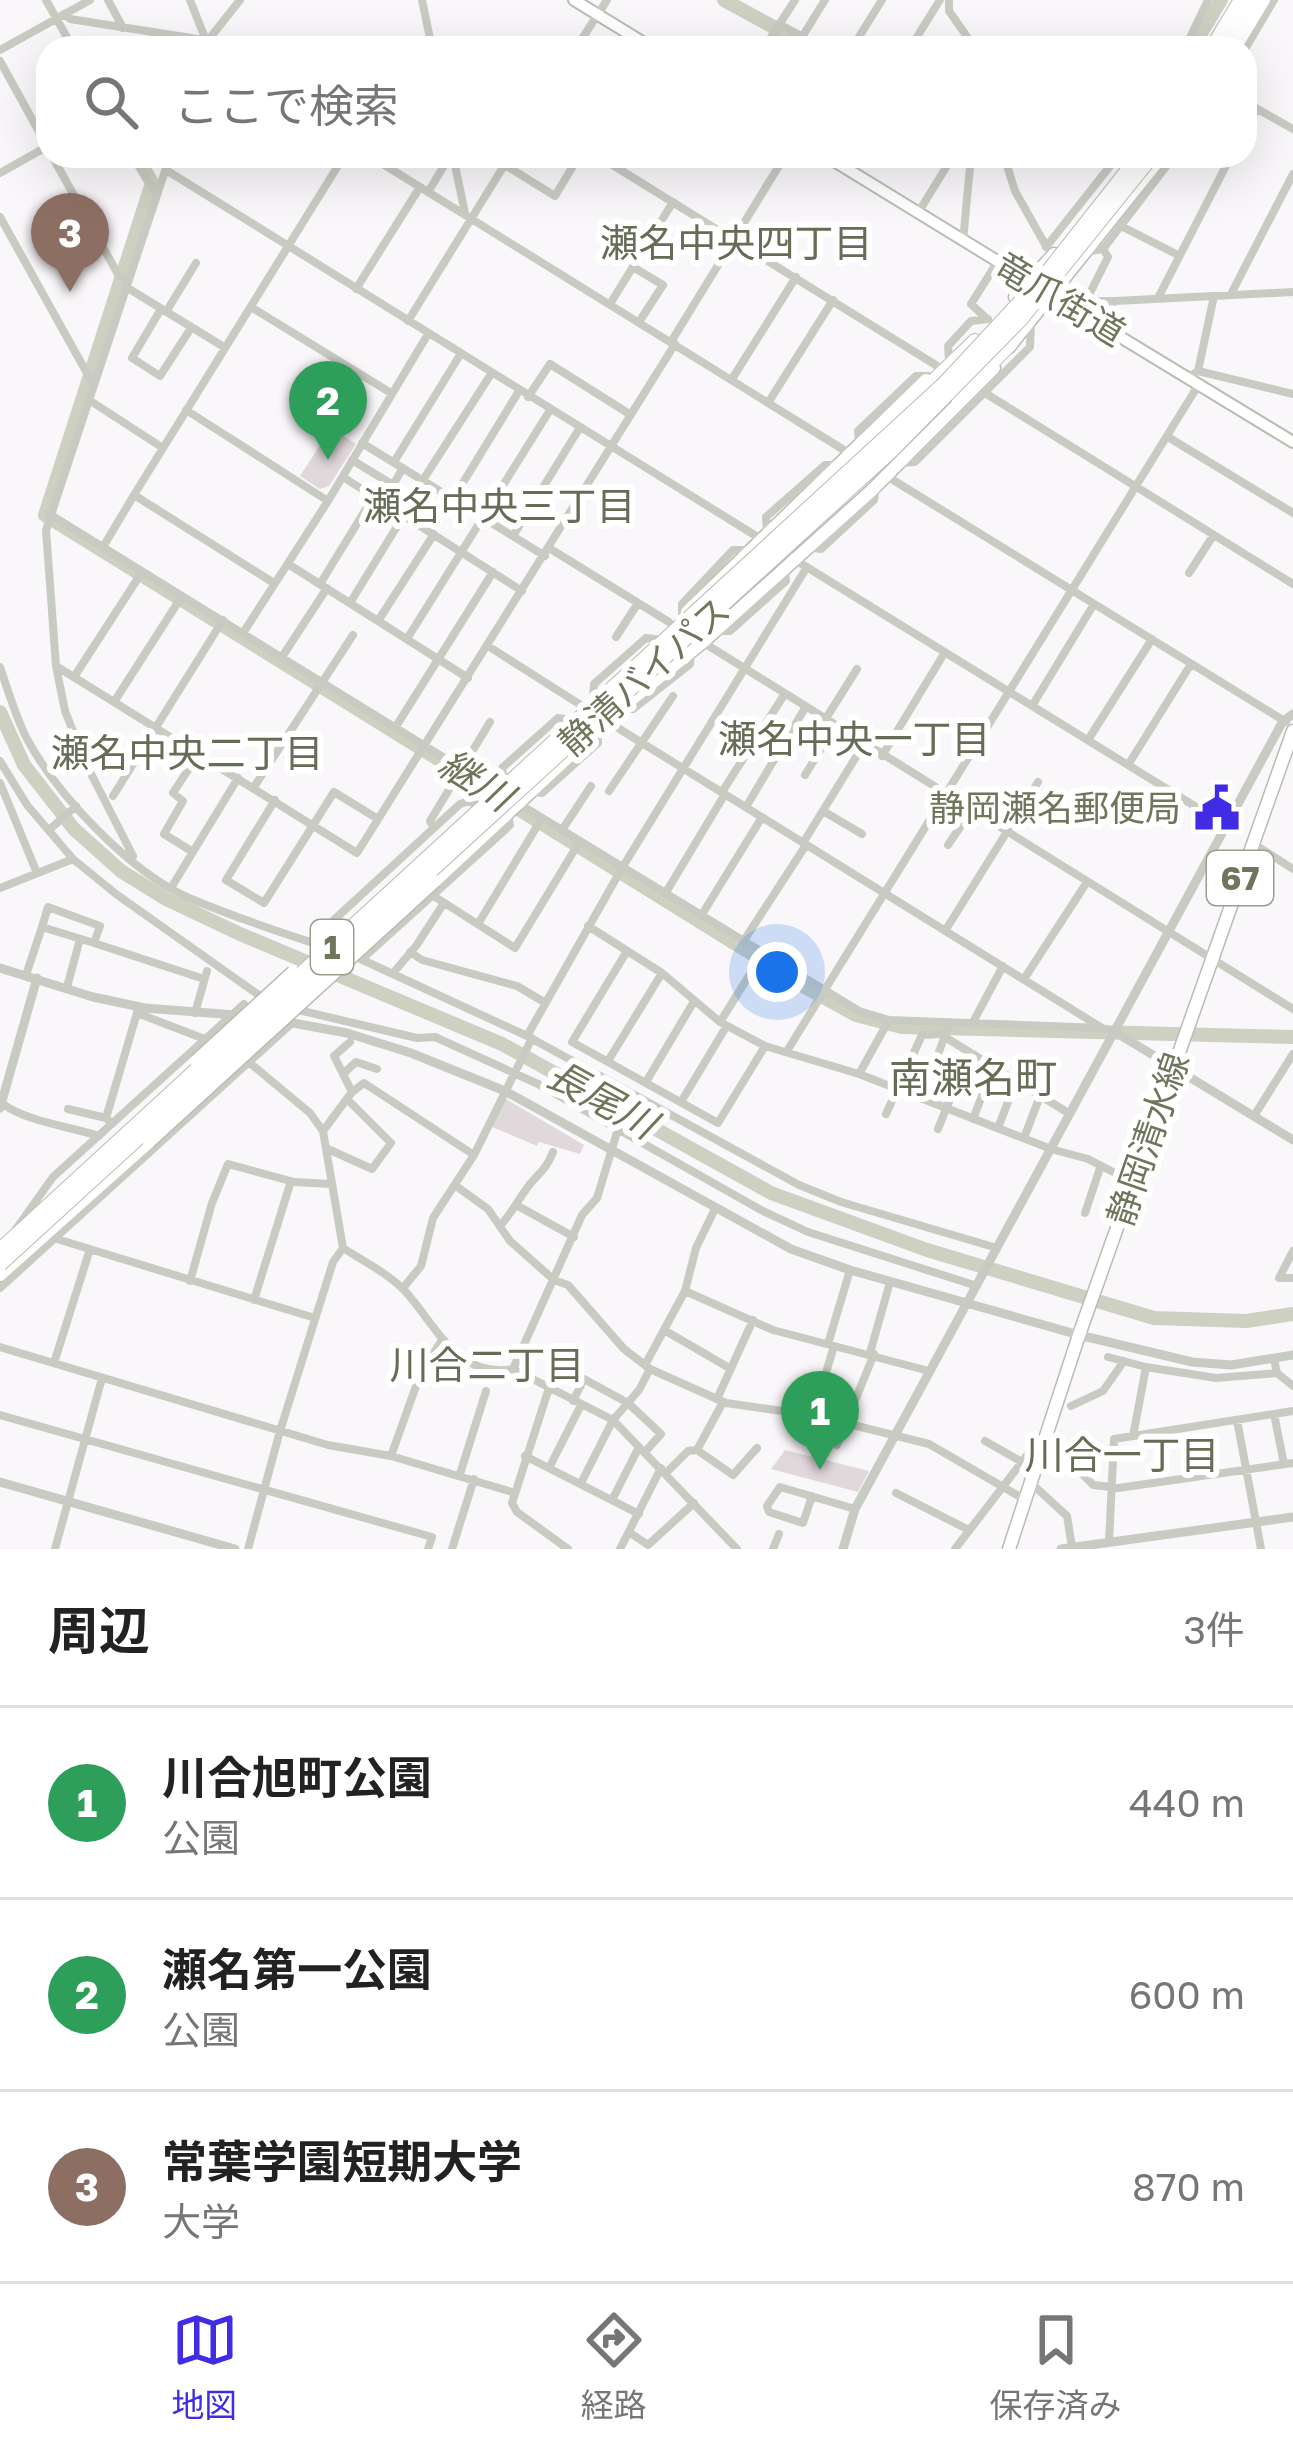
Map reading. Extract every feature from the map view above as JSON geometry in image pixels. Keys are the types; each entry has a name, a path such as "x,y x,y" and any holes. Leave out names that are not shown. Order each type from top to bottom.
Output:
{"highway":[{"path":"1216,36 1238,0"},
{"path":"1232,36 1254,0"},
{"name":"静清バイパス","path":"0,1248 956,371 1046,274 1126,168"},
{"name":"静清バイパス","path":"0,1264 621,703 949,394 1055,280 1143,168"},
{"name":"1","path":"662,641 975,341"},
{"path":"621,703 800,546 1012,342"}],"main road":[{"path":"574,0 624,36"},
{"path":"1242,36 1264,0"},
{"name":"竜爪街道","path":"845,168 1293,442"},
{"name":"1","path":"0,1248 196,1060 662,641 676,620 747,550 939,367 975,341 1124,168"},
{"name":"1","path":"0,1275 29,1257 84,1208 149,1142 433,888 621,703 796,565 808,547 971,394 1096,249 1153,168"},
{"name":"静岡清水線","path":"1014,1547 1079,1335 1291,723"}],"street":[{"path":"46,0 69,36"},
{"path":"0,50 90,0"},
{"path":"108,0 123,28"},
{"path":"190,0 204,36"},
{"path":"214,36 240,0"},
{"path":"422,0 430,36"},
{"path":"583,36 607,0"},
{"path":"772,36 794,0"},
{"path":"803,36 825,0"},
{"path":"859,36 881,0"},
{"path":"918,36 944,0 964,36"},
{"path":"1191,36 1208,0"},
{"path":"1253,36 1274,0"},
{"path":"60,16 163,36"},
{"path":"779,24 800,36"},
{"path":"0,62 36,126"},
{"path":"1257,109 1293,129"},
{"path":"0,173 36,154"},
{"path":"59,168 118,276 224,347"},
{"path":"140,168 157,194"},
{"path":"103,548 336,168"},
{"path":"389,168 767,403 855,448 881,481 1291,723 1227,826 929,1371 855,1509 843,1549"},
{"path":"356,289 442,168"},
{"path":"455,168 468,217"},
{"path":"408,321 502,168"},
{"path":"518,168 554,196 572,168"},
{"path":"618,168 939,367 948,346 970,322 990,320"},
{"path":"56,666 358,853 632,415 778,168"},
{"path":"918,213 946,168"},
{"path":"963,241 969,168"},
{"path":"1008,168 1048,253 1109,168"},
{"path":"1165,168 1121,226 1096,249 1108,257 1088,296 1095,301 1115,301 1293,292"},
{"path":"1157,298 1225,168"},
{"path":"137,863 86,764 65,711 47,571 49,514 166,170 610,448 763,535 796,565 1227,826"},
{"path":"1230,295 1293,174"},
{"path":"610,304 673,202"},
{"path":"0,217 94,386"},
{"path":"1121,226 1179,255"},
{"path":"990,320 970,304 998,261"},
{"path":"190,328 160,376 132,358 196,263"},
{"path":"633,267 663,285 639,322"},
{"path":"732,379 796,277"},
{"path":"787,1051 1168,437 1195,378 1214,296"},
{"path":"767,403 833,300"},
{"path":"1101,324 1115,301"},
{"path":"251,307 391,393"},
{"path":"901,463 915,462 1030,346 1031,320"},
{"path":"243,633 428,334"},
{"path":"282,657 378,499 393,485 399,465 460,355"},
{"path":"453,499 524,394 550,364 632,415"},
{"path":"423,480 491,374"},
{"path":"1195,378 1293,394"},
{"path":"985,393 1293,584"},
{"path":"89,400 163,448"},
{"path":"186,410 328,501"},
{"path":"407,639 550,410"},
{"path":"513,536 579,429"},
{"path":"1168,437 1293,513"},
{"path":"362,443 513,536 676,620"},
{"path":"352,460 393,485"},
{"path":"343,477 523,591"},
{"path":"350,603 432,486"},
{"path":"134,495 274,583"},
{"path":"49,514 395,729 500,785 519,804 859,1011 887,1024 1102,1028"},
{"path":"378,621 434,534"},
{"path":"1189,573 1213,536"},
{"path":"287,564 468,677"},
{"path":"403,1288 422,1266 433,1218 474,1155 544,1002 744,671 796,565"},
{"path":"74,677 142,572"},
{"path":"395,729 493,572"},
{"path":"114,702 182,596"},
{"path":"616,637 638,603"},
{"path":"1032,706 1094,604"},
{"path":"113,796 223,620"},
{"path":"254,788 353,635"},
{"path":"1088,740 1152,639"},
{"path":"701,640 1293,1009"},
{"path":"488,646 589,704 602,725 641,741 1102,1028 1174,1066 1293,1140"},
{"path":"882,756 945,652"},
{"path":"1128,765 1191,664"},
{"path":"0,668 26,736 76,806 137,863 172,888 193,900 394,972 448,1003 530,1038 799,1185 996,1250"},
{"path":"825,720 857,669"},
{"path":"664,894 784,695"},
{"path":"610,791 673,696"},
{"path":"746,807 805,708"},
{"path":"434,828 430,821 490,722"},
{"path":"805,775 835,726"},
{"path":"743,942 864,744"},
{"path":"193,852 164,834 183,801 173,794 199,753"},
{"path":"0,761 73,859 256,994 304,1012 416,1038 435,1037 556,1093 808,1232 978,1284"},
{"path":"172,888 238,778"},
{"path":"945,931 1038,782"},
{"path":"0,783 37,873"},
{"path":"562,830 591,786"},
{"path":"275,800 226,880 264,903 334,792 379,819"},
{"path":"310,942 465,801 478,806"},
{"path":"49,830 76,806"},
{"path":"823,811 862,834"},
{"path":"949,845 971,811"},
{"path":"700,916 762,817"},
{"path":"478,924 542,818"},
{"path":"362,958 433,888 444,903 515,948 580,841"},
{"path":"1252,843 1293,869"},
{"path":"0,888 73,859"},
{"path":"1024,979 1087,882"},
{"path":"394,972 444,903"},
{"path":"94,944 100,926 48,907 1,1106 26,1120 54,1122 99,1136"},
{"path":"588,926 662,973 723,1025 765,1046 859,1074 1088,1159 1119,1175"},
{"path":"42,927 205,975 195,1013"},
{"path":"67,987 80,939"},
{"path":"627,951 572,1042 718,1123 765,1046"},
{"path":"410,952 422,960 517,986 544,1002"},
{"path":"681,1102 757,963"},
{"path":"972,1024 1003,966"},
{"path":"0,968 138,1010 206,1038 250,1061 310,1113 323,1131 343,1248 333,1262 315,1318 248,1549"},
{"path":"608,1061 662,973"},
{"path":"646,1082 693,1003"},
{"path":"13,1235 53,1177 109,1121 244,1004"},
{"path":"138,1010 293,1022 411,1053 506,1090 790,1250 890,1282 1079,1335 1212,1365 1293,1354"},
{"path":"109,1121 138,1010"},
{"path":"0,1288 293,1022"},
{"path":"859,1074 887,1024"},
{"path":"922,1099 949,1024"},
{"path":"886,1114 922,1035 945,1037 1070,1114"},
{"path":"327,1148 372,1169 391,1143 351,1096 334,1056 350,1042"},
{"path":"938,1130 969,1052"},
{"path":"1254,1116 1293,1054"},
{"path":"343,1073 356,1062 377,1069"},
{"path":"973,1119 993,1067"},
{"path":"998,1128 1016,1081"},
{"path":"323,1131 364,1083 474,1155"},
{"path":"1024,1138 1040,1096"},
{"path":"68,1109 109,1121"},
{"path":"513,1369 582,1215 597,1198 618,1129"},
{"path":"500,1226 532,1181 544,1174 554,1152"},
{"path":"190,1281 228,1164 291,1181 332,1184"},
{"path":"1085,1213 1100,1168"},
{"path":"254,1300 291,1181"},
{"path":"455,1186 488,1209 510,1240 554,1280 568,1285 647,1367 720,1401 803,1414 929,1444 1025,1500"},
{"path":"518,1206 574,1237"},
{"path":"581,1483 685,1291 696,1248 716,1209"},
{"path":"56,1238 315,1318"},
{"path":"343,1248 403,1288 442,1340 464,1359 482,1367 513,1369 613,1420 737,1549"},
{"path":"54,1363 90,1249"},
{"path":"1293,1251 1278,1281 1293,1278"},
{"path":"803,1414 825,1376 850,1270"},
{"path":"837,1445 872,1353 890,1282"},
{"path":"685,1291 773,1330 929,1371"},
{"path":"698,1450 753,1320"},
{"path":"664,1330 731,1369"},
{"path":"391,1456 420,1375 442,1340"},
{"path":"0,1347 328,1445 391,1456 512,1492"},
{"path":"1108,1357 1216,1378 1277,1373"},
{"path":"1274,1359 1277,1373 1293,1386"},
{"path":"1071,1406 1103,1391 1124,1361"},
{"path":"1133,1436 1146,1367"},
{"path":"55,1549 102,1378"},
{"path":"549,1468 584,1379 628,1403 661,1434 642,1449 612,1500"},
{"path":"549,1388 512,1492 517,1512 568,1549"},
{"path":"460,1474 486,1391"},
{"path":"1109,1542 1114,1439 1293,1411"},
{"path":"0,1414 432,1538 428,1549"},
{"path":"1050,1460 1055,1464 1065,1456 1093,1486 1111,1488 1288,1463 1274,1414"},
{"path":"1237,1420 1261,1549"},
{"path":"956,1549 1025,1458 985,1441"},
{"path":"620,1549 663,1470 688,1451 698,1450 733,1475 758,1448"},
{"path":"525,1456 639,1514"},
{"path":"452,1549 474,1478"},
{"path":"0,1482 235,1549"},
{"path":"1031,1483 1067,1516 1066,1548 1293,1517"},
{"path":"812,1496 803,1523 769,1512 767,1506 780,1486 855,1509"},
{"path":"896,1493 967,1529"},
{"path":"629,1532 649,1545 694,1502"},
{"path":"777,1548 779,1534"}],"shaded area":[{"path":"331,428 356,444 329,486 320,489 300,476"},
{"path":"504,1098 584,1145 580,1154 539,1142 537,1146 490,1126"},
{"path":"785,1450 869,1471 858,1492 771,1469"}],"waterway":[{"path":"724,0 790,36"},
{"path":"1199,36 1221,0"},
{"name":"継川","path":"144,168 152,183 45,515 856,1015 902,1027 1293,1037"},
{"name":"長尾川","path":"0,712 24,765 74,829 121,871 166,899 240,934 502,1044 771,1193 927,1250 1154,1318 1246,1321 1293,1314"}],"place":[{"name":"常葉学園短期大学","path":"70,292"},
{"name":"瀬名第一公園","path":"328,460"},
{"name":"静岡瀬名郵便局","path":"1217,808"},
{"name":"川合旭町公園","path":"820,1470"}],"district":[{"name":"瀬名中央四丁目","path":"736,243"},
{"name":"瀬名中央三丁目","path":"499,506"},
{"name":"瀬名中央一丁目","path":"854,739"},
{"name":"瀬名中央二丁目","path":"187,753"},
{"name":"南瀬名町","path":"973,1078"},
{"name":"川合二丁目","path":"487,1365"},
{"name":"川合一丁目","path":"1122,1455"}]}
